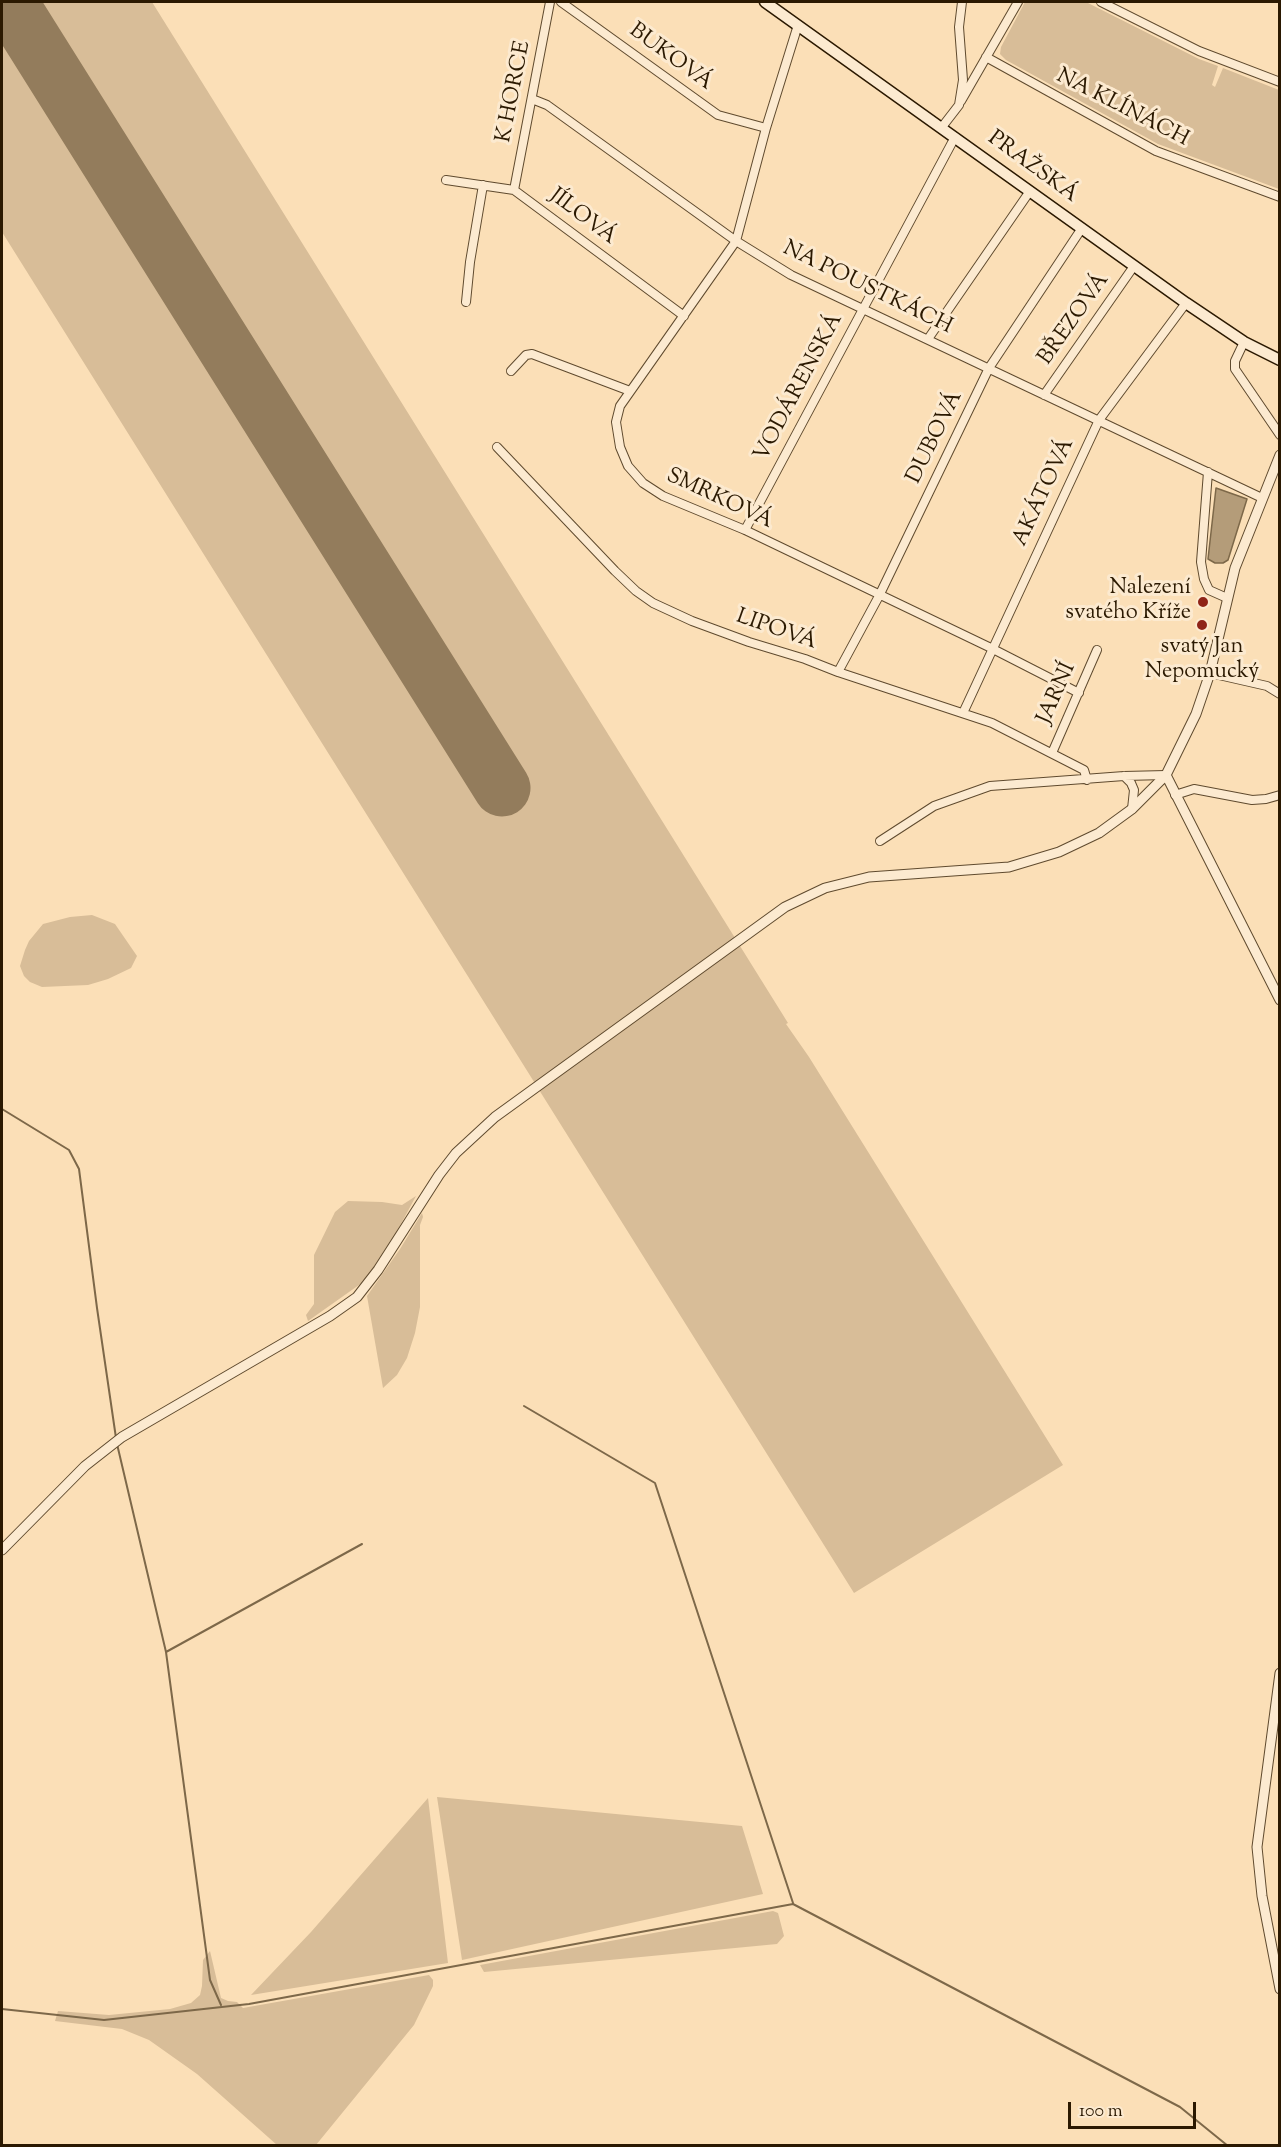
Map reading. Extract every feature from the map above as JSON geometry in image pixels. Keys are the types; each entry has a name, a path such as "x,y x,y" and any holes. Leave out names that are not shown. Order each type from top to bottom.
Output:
{"main road":[{"name":"PRAŽSKÁ","path":"765,2 1186,303 1244,342 1280,360"}],"street":[{"name":"K HORCE","path":"514,190 550,2"},
{"name":"BUKOVÁ","path":"561,2 718,115 766,128"},
{"path":"959,105 963,80 959,27 962,2"},
{"path":"942,127 959,105 1018,2"},
{"path":"1101,2 1199,51 1280,82"},
{"name":"SMRKOVÁ","path":"798,25 766,128 736,241 620,406 616,422 620,447 628,466 644,483 663,496 745,530 992,648 1079,693"},
{"name":"NA KLÍNÁCH","path":"986,57 1156,151 1280,197"},
{"name":"NA POUSTKÁCH","path":"532,99 547,105 736,241 791,275 1262,498"},
{"name":"VODÁRENSKÁ","path":"745,530 955,137"},
{"name":"JÍLOVÁ","path":"446,180 514,190 684,316"},
{"path":"466,302 483,185"},
{"path":"928,339 1030,190"},
{"name":"DUBOVÁ","path":"838,672 879,596 989,368 1082,228"},
{"name":"BŘEZOVÁ","path":"1044,395 1134,266"},
{"name":"AKÁTOVÁ","path":"963,713 1099,420 1186,303"},
{"path":"1244,342 1235,361 1235,369 1280,435"},
{"path":"511,371 526,355 532,354 630,391"},
{"name":"LIPOVÁ","path":"497,447 615,571 653,603 749,642 992,723 1084,770 1087,780"},
{"path":"2,1550 85,1466 122,1437 330,1316 357,1297 378,1270 439,1175 456,1153 495,1117 785,907 825,888 869,877 1009,867 1059,852 1099,833 1132,809 1166,776 1196,714 1209,673 1235,568 1280,455"},
{"path":"1208,472 1201,562 1209,590 1227,598"},
{"name":"JARNÍ","path":"1052,753 1097,650"},
{"path":"1209,673 1267,686 1280,694"},
{"path":"880,841 934,806 990,786 1124,776 1166,776"},
{"path":"1124,776 1134,790 1132,809"},
{"path":"1166,776 1280,1000"},
{"path":"1174,795 1194,789 1252,800 1266,800 1280,795"},
{"path":"1280,1673 1257,1847 1262,1896 1280,1989"}],"shaded area":[{"path":"2,2 152,2 788,1023 786,1024 809,1057 1063,1465 854,1593 2,232"},
{"path":"1025,2 1086,2 1199,59 1218,66 1212,85 1215,87 1223,68 1279,90 1279,189 1158,144 1006,60 1000,54 1001,47"},
{"path":"1216,488 1247,499 1228,560 1223,563 1215,563 1208,559"},
{"path":"92,915 115,924 137,956 131,968 88,985 42,987 30,982 24,976 20,966 25,950 29,941 43,924 70,917"},
{"path":"416,1196 382,1259 366,1280 308,1321 306,1315 314,1304 314,1255 335,1212 348,1201 402,1205"},
{"path":"422,1213 420,1307 415,1333 407,1358 397,1375 383,1388 367,1296"},
{"path":"437,1797 742,1826 763,1894 462,1960"},
{"path":"428,1798 448,1963 251,1995 311,1932"},
{"path":"773,1911 778,1913 784,1936 777,1944 484,1972 480,1965"},
{"path":"210,1951 221,1998 237,2002 243,2008 429,1975 433,1980 433,1986 414,2025 316,2145 277,2145 197,2074 149,2040 122,2029 55,2021 58,2011 109,2015 170,2009 191,2003 200,1995 203,1960"}],"waterway":[{"path":"2,1109 69,1150 79,1169 116,1438"},
{"path":"524,1406 655,1483 793,1903"},
{"path":"117,1444 166,1652 210,1980 221,2005"},
{"path":"166,1652 362,1544"},
{"path":"2,2009 104,2020 249,2004 793,1904 1180,2107 1228,2146"}],"runway":[{"path":"9,2 502,788"}],"place":[{"name":"Nalezení svatého Kříže","path":"1203,602"},
{"name":"svatý Jan Nepomucký","path":"1202,625"}]}
